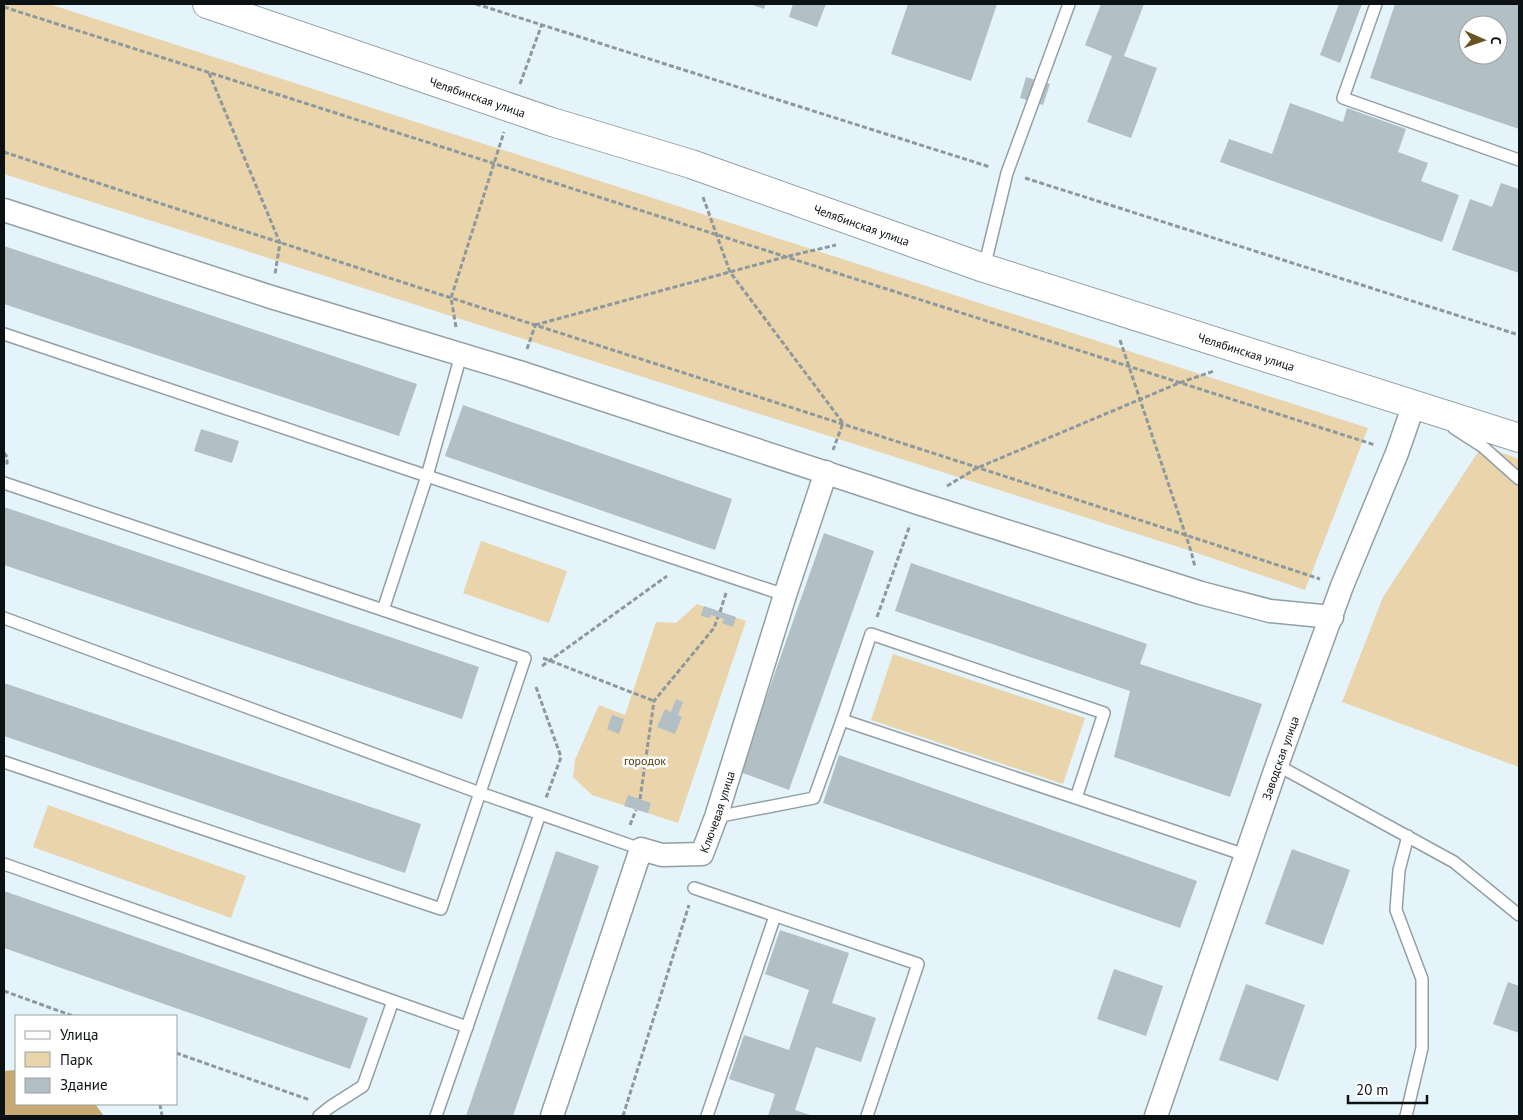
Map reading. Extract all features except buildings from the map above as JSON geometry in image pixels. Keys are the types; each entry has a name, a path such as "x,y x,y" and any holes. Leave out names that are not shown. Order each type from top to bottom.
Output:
{"street":[{"name":"Челябинская улица","path":"207,4 552,122 690,164 984,268 1519,438"},
{"path":"4,210 271,297 519,372 918,503 1202,593 1270,610 1332,617"},
{"name":"Заводская улица","path":"1156,1116 1277,765 1342,586 1397,452 1414,404"},
{"name":"Ключевая улица","path":"641,849 662,856 702,854 716,817 785,595 826,472"},
{"path":"552,1116 641,849"}],"lane":[{"path":"984,268 1007,173 1069,4"},
{"path":"1376,4 1343,98 1519,160"},
{"path":"4,334 785,595"},
{"path":"382,610 427,476 461,355"},
{"path":"1414,404 1482,446 1519,479"},
{"path":"4,483 525,658 441,909 4,762"},
{"path":"4,618 480,793 641,849"},
{"path":"716,817 814,798 871,634 1104,712 1076,798"},
{"path":"842,720 1245,855"},
{"path":"1277,765 1454,862 1519,915"},
{"path":"436,1116 540,814"},
{"path":"1406,1116 1422,1048 1422,979 1396,910 1399,870 1408,836"},
{"path":"4,864 467,1027"},
{"path":"694,888 918,964 867,1116"},
{"path":"707,1116 775,916"},
{"path":"319,1116 363,1086 393,1001"}],"path":[{"path":"4,7 1397,452"},
{"path":"461,355 450,298 512,108 542,24"},
{"path":"208,72 280,243 271,297"},
{"path":"4,152 534,326 843,423 1342,586"},
{"path":"716,235 730,272 843,423"},
{"path":"534,326 839,244"},
{"path":"1110,308 1139,400 1191,551"},
{"path":"871,634 918,503 977,468 1179,383 1257,356"},
{"path":"515,686 687,562"},
{"path":"640,799 654,701 714,628 718,617"},
{"path":"531,674 561,757 540,814"},
{"path":"623,1116 694,888"},
{"path":"4,991 70,1015"},
{"path":"178,1054 330,1107"}],"green space":[{"path":"4,4 49,4 1368,428 1305,590 1191,551 4,174"},
{"path":"1482,446 1519,459 1519,767 1342,702 1383,597"},
{"path":"481,541 567,571 549,623 463,593"},
{"name":"городок","path":"697,604 746,621 678,823 592,795 573,777 575,760 599,705 625,715 656,622 676,623"},
{"path":"893,654 1085,718 1063,784 871,720"},
{"path":"48,805 246,876 231,918 33,847"}],"shaded area":[{"path":"15,1070 15,1105 96,1105 104,1116 4,1116 4,1071"}]}
